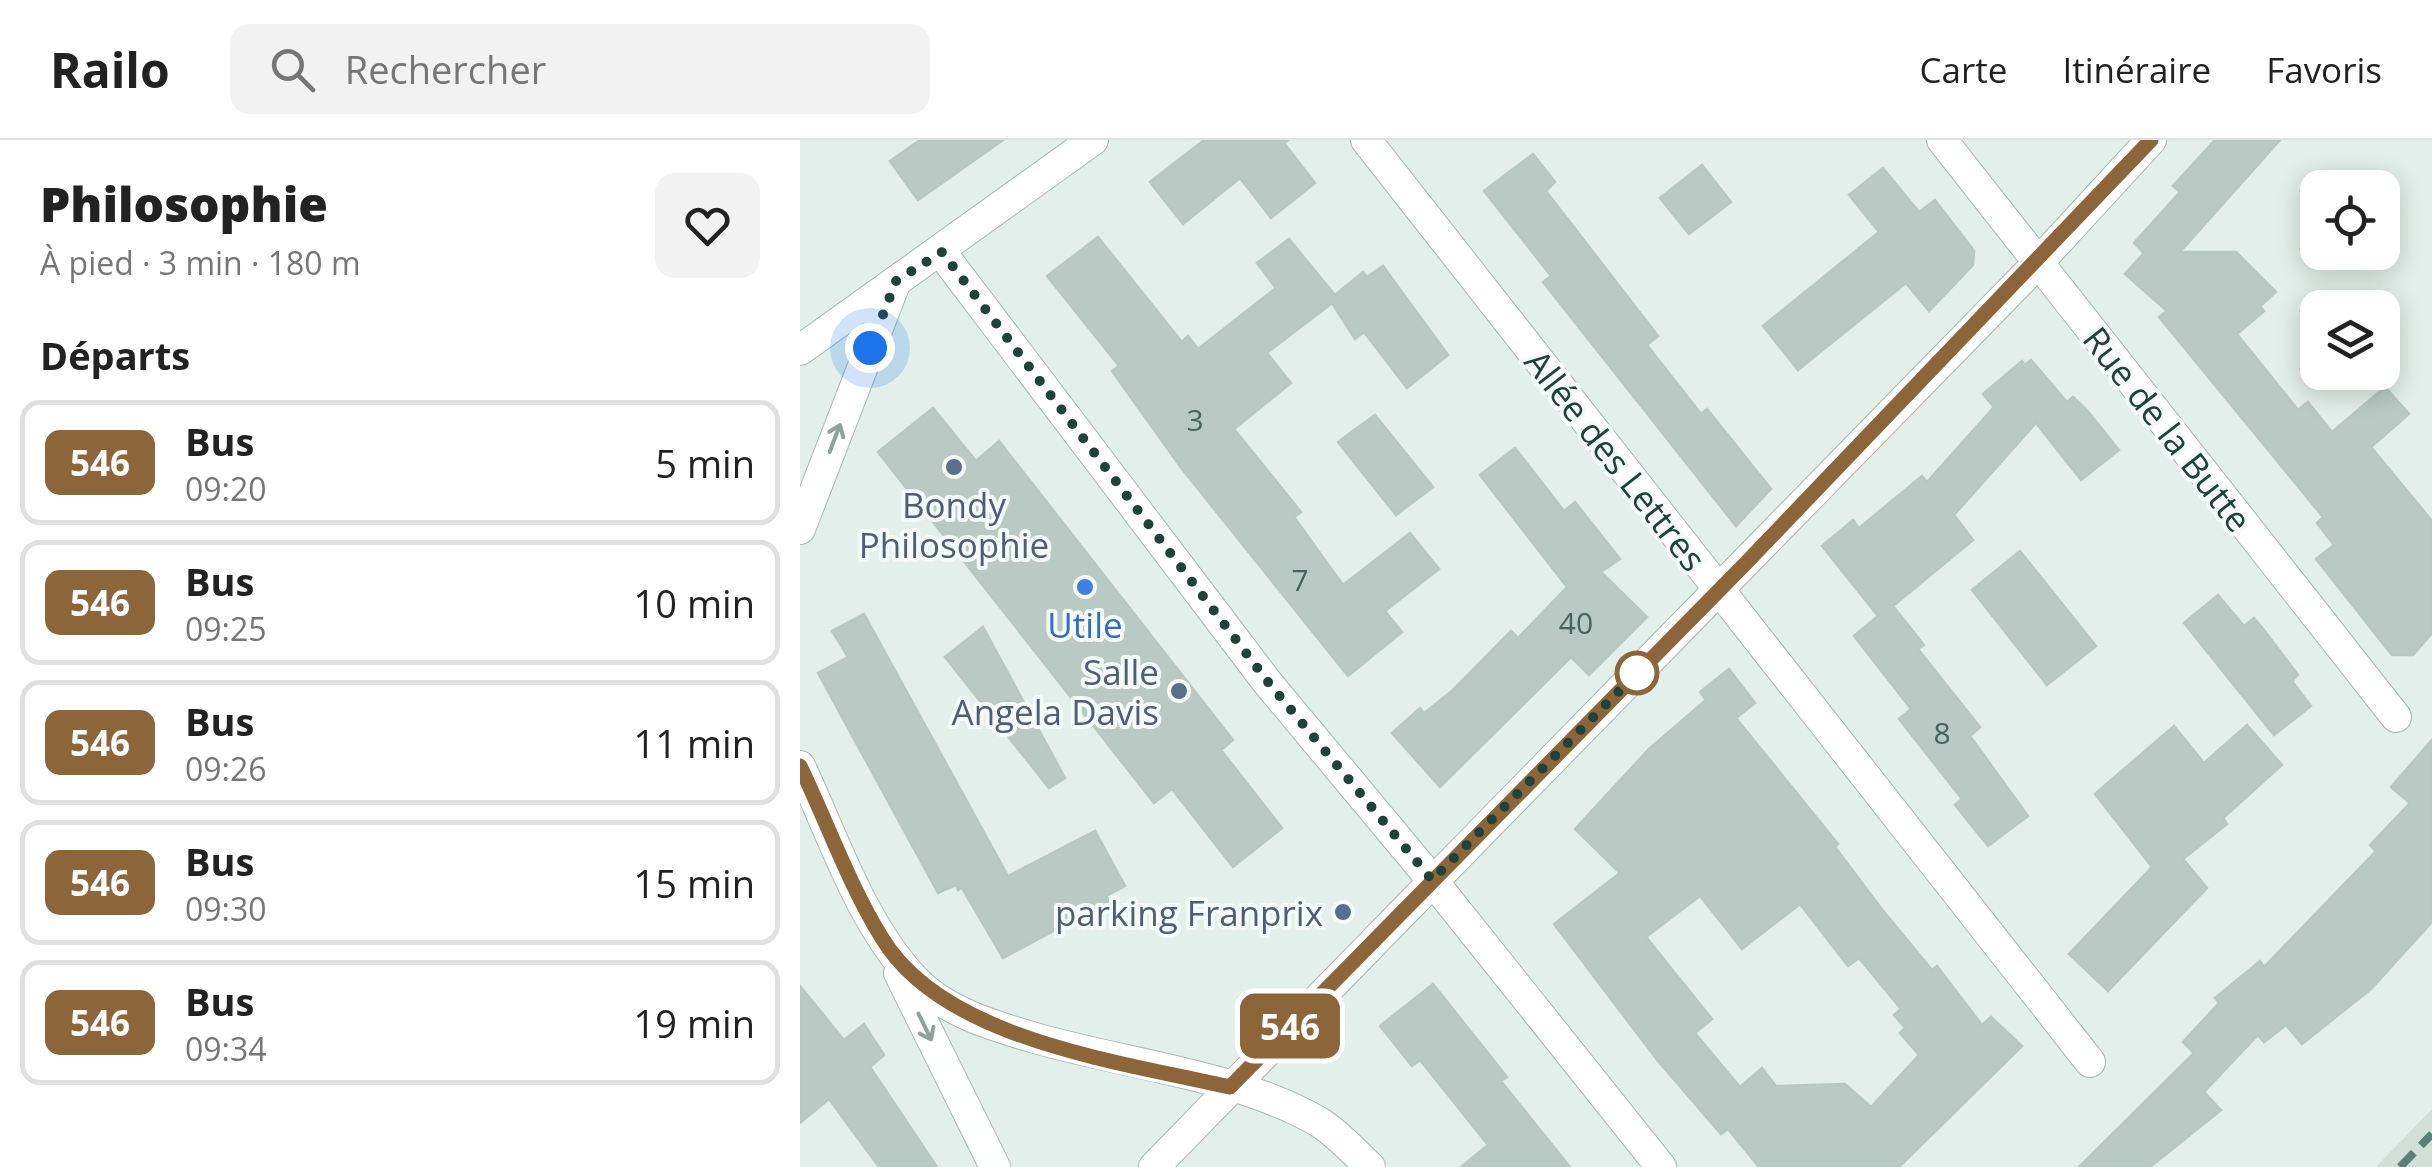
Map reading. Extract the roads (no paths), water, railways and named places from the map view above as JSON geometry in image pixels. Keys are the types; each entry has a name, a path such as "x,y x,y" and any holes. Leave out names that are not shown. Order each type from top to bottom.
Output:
{"street":[{"path":"800,350 942,252 1093,140"},
{"name":"Allée des Lettres","path":"1366,140 2090,1062"},
{"name":"Rue de la Butte","path":"1942,140 2396,717"},
{"path":"1154,1167 1718,592 2151,140"},
{"path":"942,252 1268,682 1661,1167"},
{"path":"800,529 896,281"},
{"path":"800,766 995,1167"},
{"path":"882,939 916,981 948,1005 998,1027 1230,1087 1322,1123 1370,1167"}],"railway":[{"path":"2400,1167 2432,1134"}],"place":[{"name":"Bondy Philosophie","path":"954,467"},
{"name":"Utile","path":"1085,587"},
{"name":"Salle Angela Davis","path":"1179,691"},
{"name":"parking Franprix","path":"1343,912"}]}
